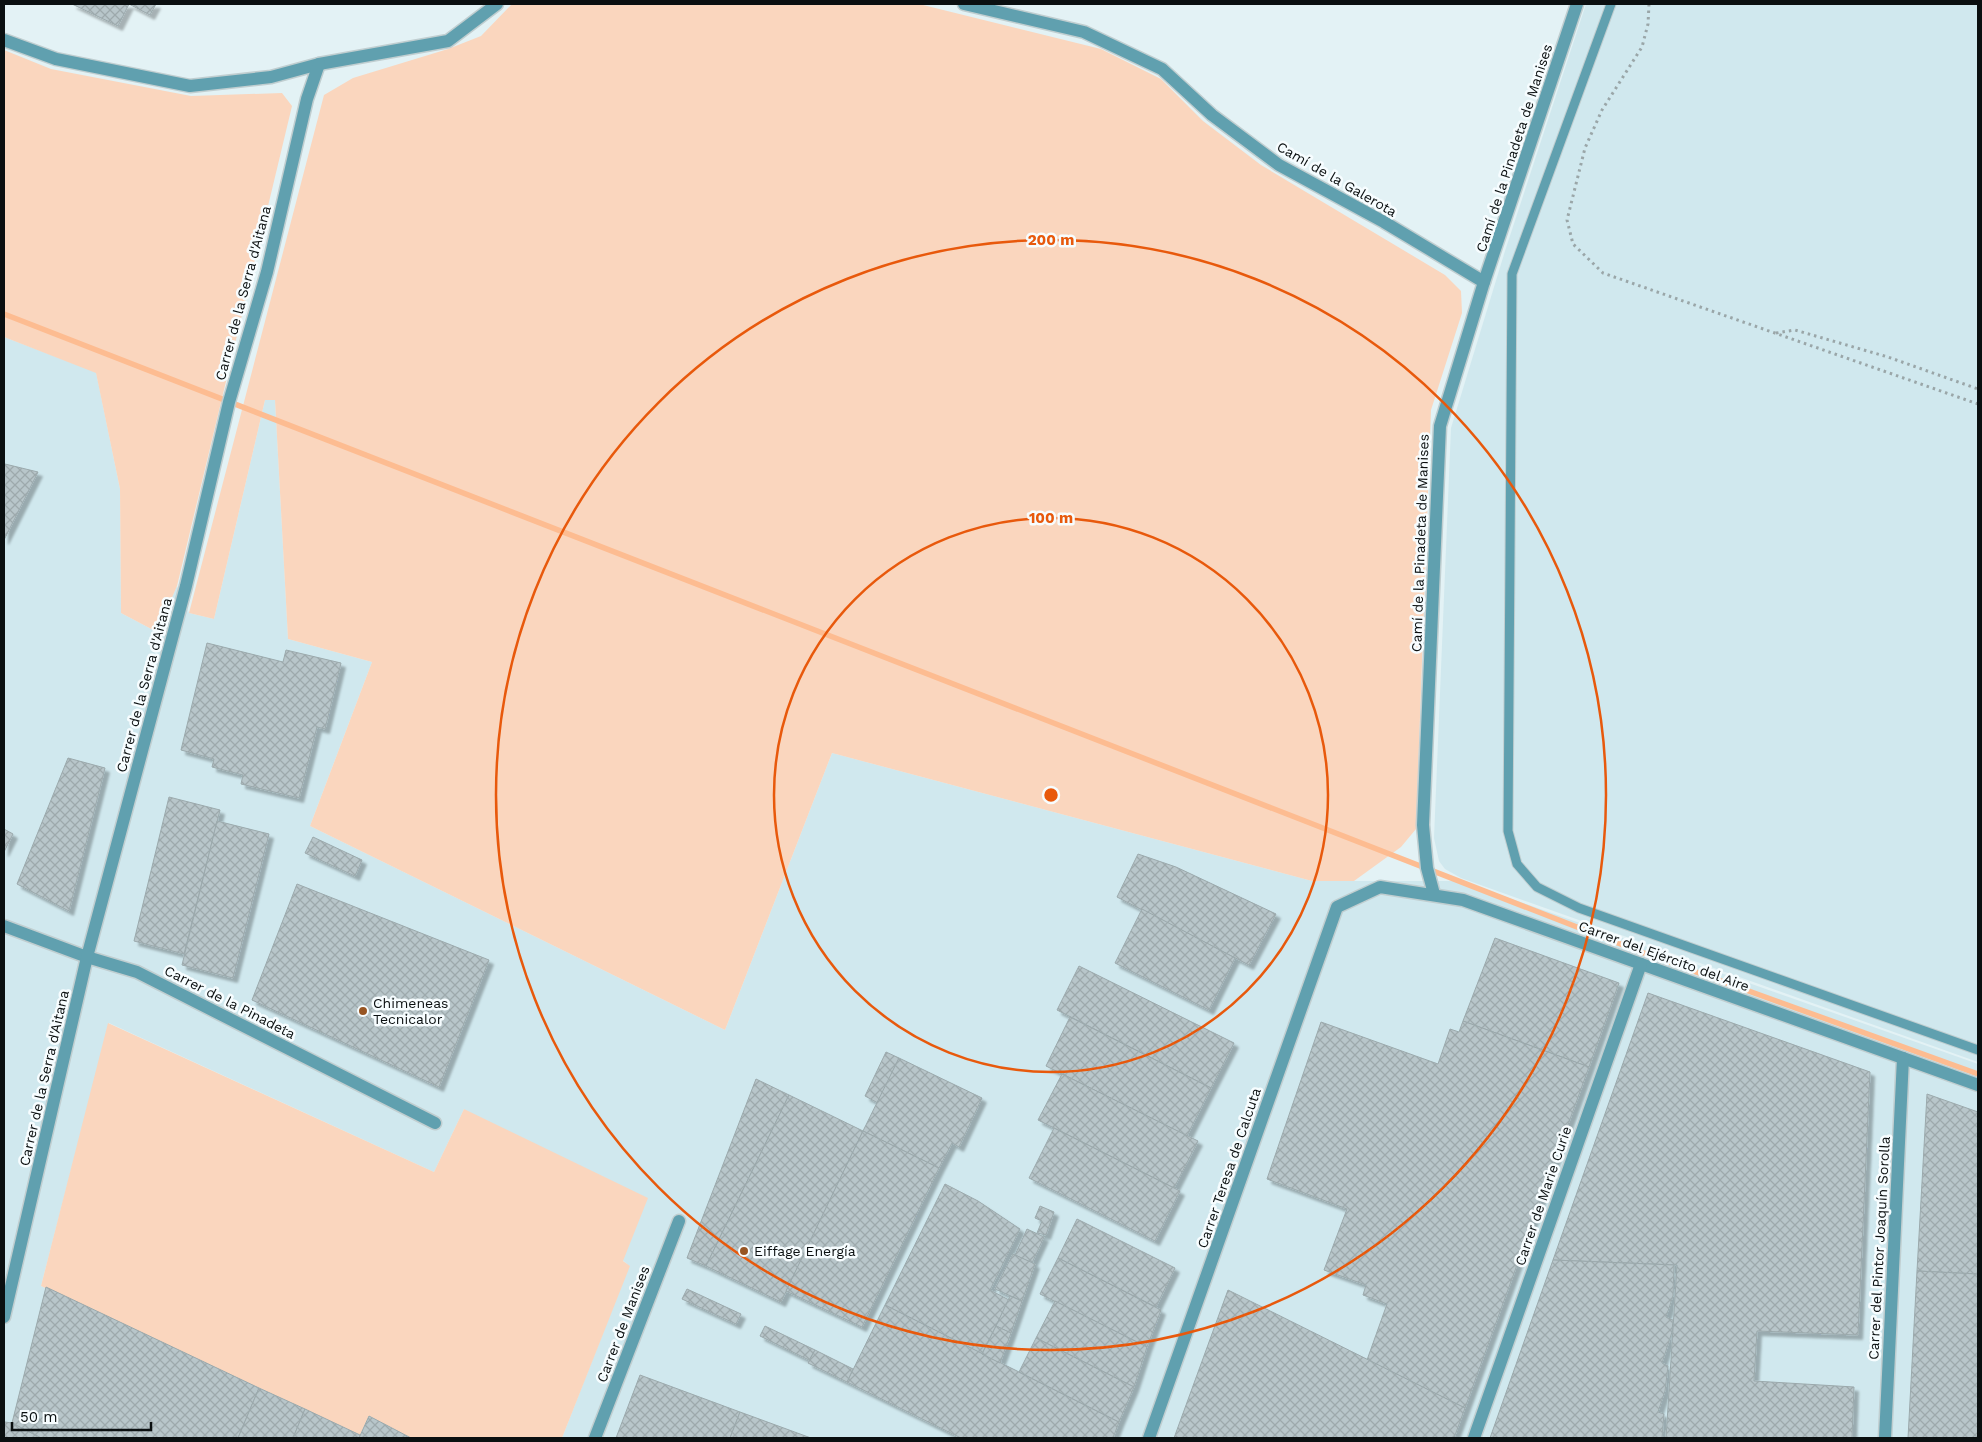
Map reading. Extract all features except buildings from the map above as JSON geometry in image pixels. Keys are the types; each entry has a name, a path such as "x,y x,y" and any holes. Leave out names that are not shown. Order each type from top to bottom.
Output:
{"street":[{"path":"4,40 56,59 190,86 271,77 319,64 448,41 497,4"},
{"name":"Camí de la Galerota","path":"964,4 1084,32 1162,69 1212,115 1279,165 1384,222 1484,282"},
{"name":"Camí de la Pinadeta de Manises","path":"1434,894 1427,868 1423,826 1440,426 1484,282 1578,4"},
{"name":"Carrer de la Serra d'Aitana","path":"4,1317 87,957 186,586 229,402 267,272 307,99 319,64"},
{"name":"Carrer del Ejército del Aire","path":"1337,907 1380,888 1434,894 1464,900 1978,1085"},
{"name":"Carrer Teresa de Calcuta","path":"1149,1438 1337,907"},
{"name":"Carrer de la Pinadeta","path":"4,926 87,957 137,972 435,1123"},
{"name":"Carrer de Marie Curie","path":"1474,1438 1641,964"},
{"name":"Carrer del Pintor Joaquín Sorolla","path":"1885,1438 1903,1058"},
{"name":"Carrer de Manises","path":"595,1438 679,1221"}],"lane":[{"path":"1611,4 1512,274 1508,831 1516,864 1538,887 1580,908 1978,1050"}],"path":[{"path":"1649,4 1648,24 1642,47 1602,110 1585,148 1567,220 1573,244 1603,273 1978,404"},
{"path":"1776,333 1796,330 1888,357 1978,390"}],"shaded area":[{"path":"512,4 919,4 1101,49 1161,79 1203,121 1261,165 1445,275 1461,291 1462,313 1431,410 1416,829 1401,847 1354,881 1312,881 832,753 725,1030 310,826 372,662 288,639 275,400 265,400 214,619 189,613 324,95 353,78 448,49 481,36"},
{"path":"1586,4 1978,4 1978,1062 1461,878 1445,869 1439,861 1434,838 1451,428 1505,251"},
{"path":"4,50 51,69 191,96 282,93 292,106 177,586 157,632 121,613 120,489 96,373 4,337"},
{"path":"4,337 96,372 120,489 121,613 157,632 177,586 189,613 214,619 265,400 275,400 288,639 372,662 310,826 725,1030 832,753 1312,881 1461,881 1978,1064 1978,1438 562,1438 629,1266 464,1109 434,1172 109,1023 41,1286 360,1435 369,1416 411,1438 4,1438"},
{"path":"108,1023 434,1172 464,1109 648,1198 623,1261 630,1266 562,1438 411,1438 369,1416 360,1435 41,1286"}],"waterway":[{"path":"4,314 1641,952 1978,1074"}],"place":[{"name":"Chimeneas Tecnicalor","path":"363,1011"},
{"name":"Eiffage Energía","path":"744,1251"}]}
